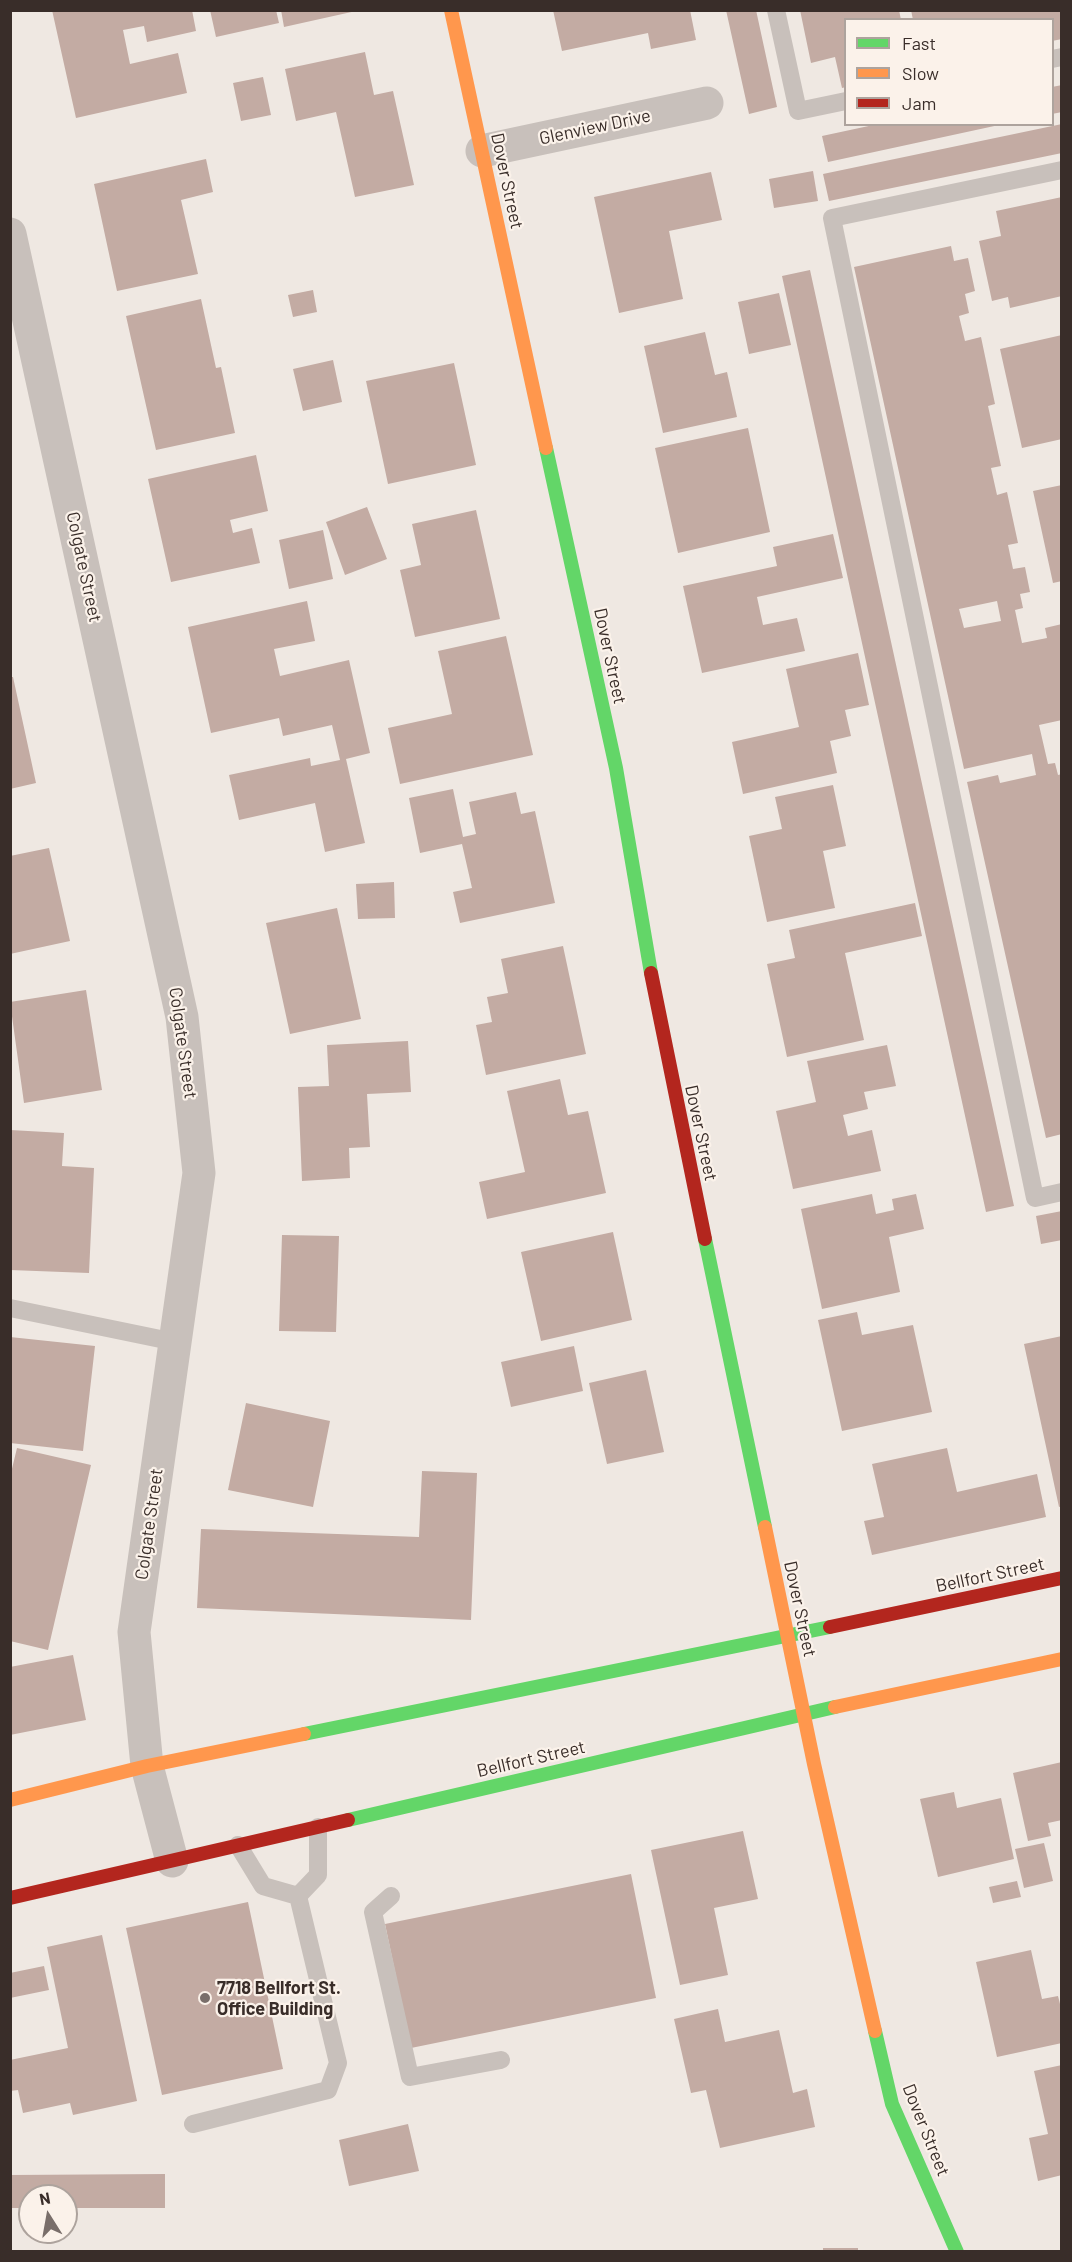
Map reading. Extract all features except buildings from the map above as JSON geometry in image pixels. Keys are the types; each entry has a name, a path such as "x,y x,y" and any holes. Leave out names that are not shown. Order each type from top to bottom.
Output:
{"street":[{"name":"Dover Street","path":"452,10 616,768 657,1015 803,1714 892,2104 957,2252"},
{"name":"Glenview Drive","path":"482,151 707,103"},
{"name":"Colgate Street","path":"10,234 182,1017 199,1173 134,1632 147,1766 172,1861"},
{"name":"Bellfort Street","path":"10,1800 147,1766 1062,1578"},
{"name":"Bellfort Street","path":"10,1898 803,1714 1062,1659"}],"lane":[{"path":"776,10 798,111 844,101"},
{"path":"1062,170 832,218 1035,1198 1062,1192"},
{"path":"10,1308 175,1342"},
{"path":"298,1896 318,1875 318,1827"},
{"path":"238,1845 263,1886 298,1896"},
{"path":"193,2124 328,2090 338,2063 298,1896"},
{"path":"391,1896 373,1912 410,2077 501,2060"}],"traffic: fast":[{"path":"546,448 616,768 651,973"},
{"path":"705,1239 765,1527"},
{"path":"304,1734 830,1627"},
{"path":"348,1820 835,1707"},
{"path":"875,2031 892,2104 957,2252"}],"traffic: slow":[{"path":"451,10 546,448"},
{"path":"765,1527 814,1764 875,2031"},
{"path":"835,1707 1062,1659"},
{"path":"10,1800 147,1766 304,1734"}],"traffic: jam":[{"path":"651,973 705,1239"},
{"path":"830,1627 1062,1578"},
{"path":"10,1898 348,1820"}],"place":[{"name":"7718 Bellfort St. Office Building","path":"205,1998"}]}
